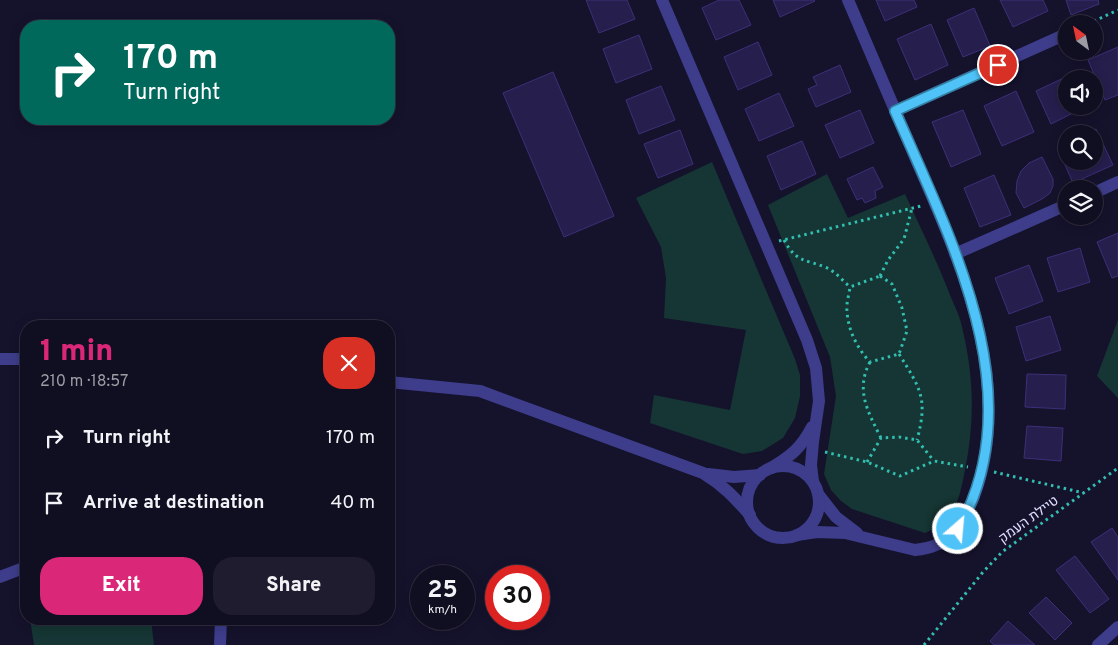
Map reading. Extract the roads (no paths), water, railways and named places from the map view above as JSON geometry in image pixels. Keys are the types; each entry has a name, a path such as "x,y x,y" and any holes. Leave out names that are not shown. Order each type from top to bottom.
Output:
{"street":[{"path":"662,0 807,340 816,368 819,401 815,417 812,449 815,488 819,506 815,518 807,528 797,535"},
{"path":"395,383 480,390 703,474 718,482 730,492 750,515 756,526 772,536 784,538 817,532 833,533 863,537 904,549 915,550 938,545 949,538 958,529 966,515 977,488 987,433 987,383 978,325 955,254 848,0"},
{"path":"895,111 1058,38"},
{"path":"1103,189 1118,182"},
{"path":"955,254 1058,209"},
{"path":"0,359 20,360"},
{"path":"750,515 747,503 752,484 765,471 791,456 803,443 815,417"},
{"path":"703,474 734,477 783,466 795,468 804,473 836,517 863,537"},
{"path":"0,577 20,569"},
{"path":"220,645 221,625"},
{"path":"1098,645 1118,627"}]}
